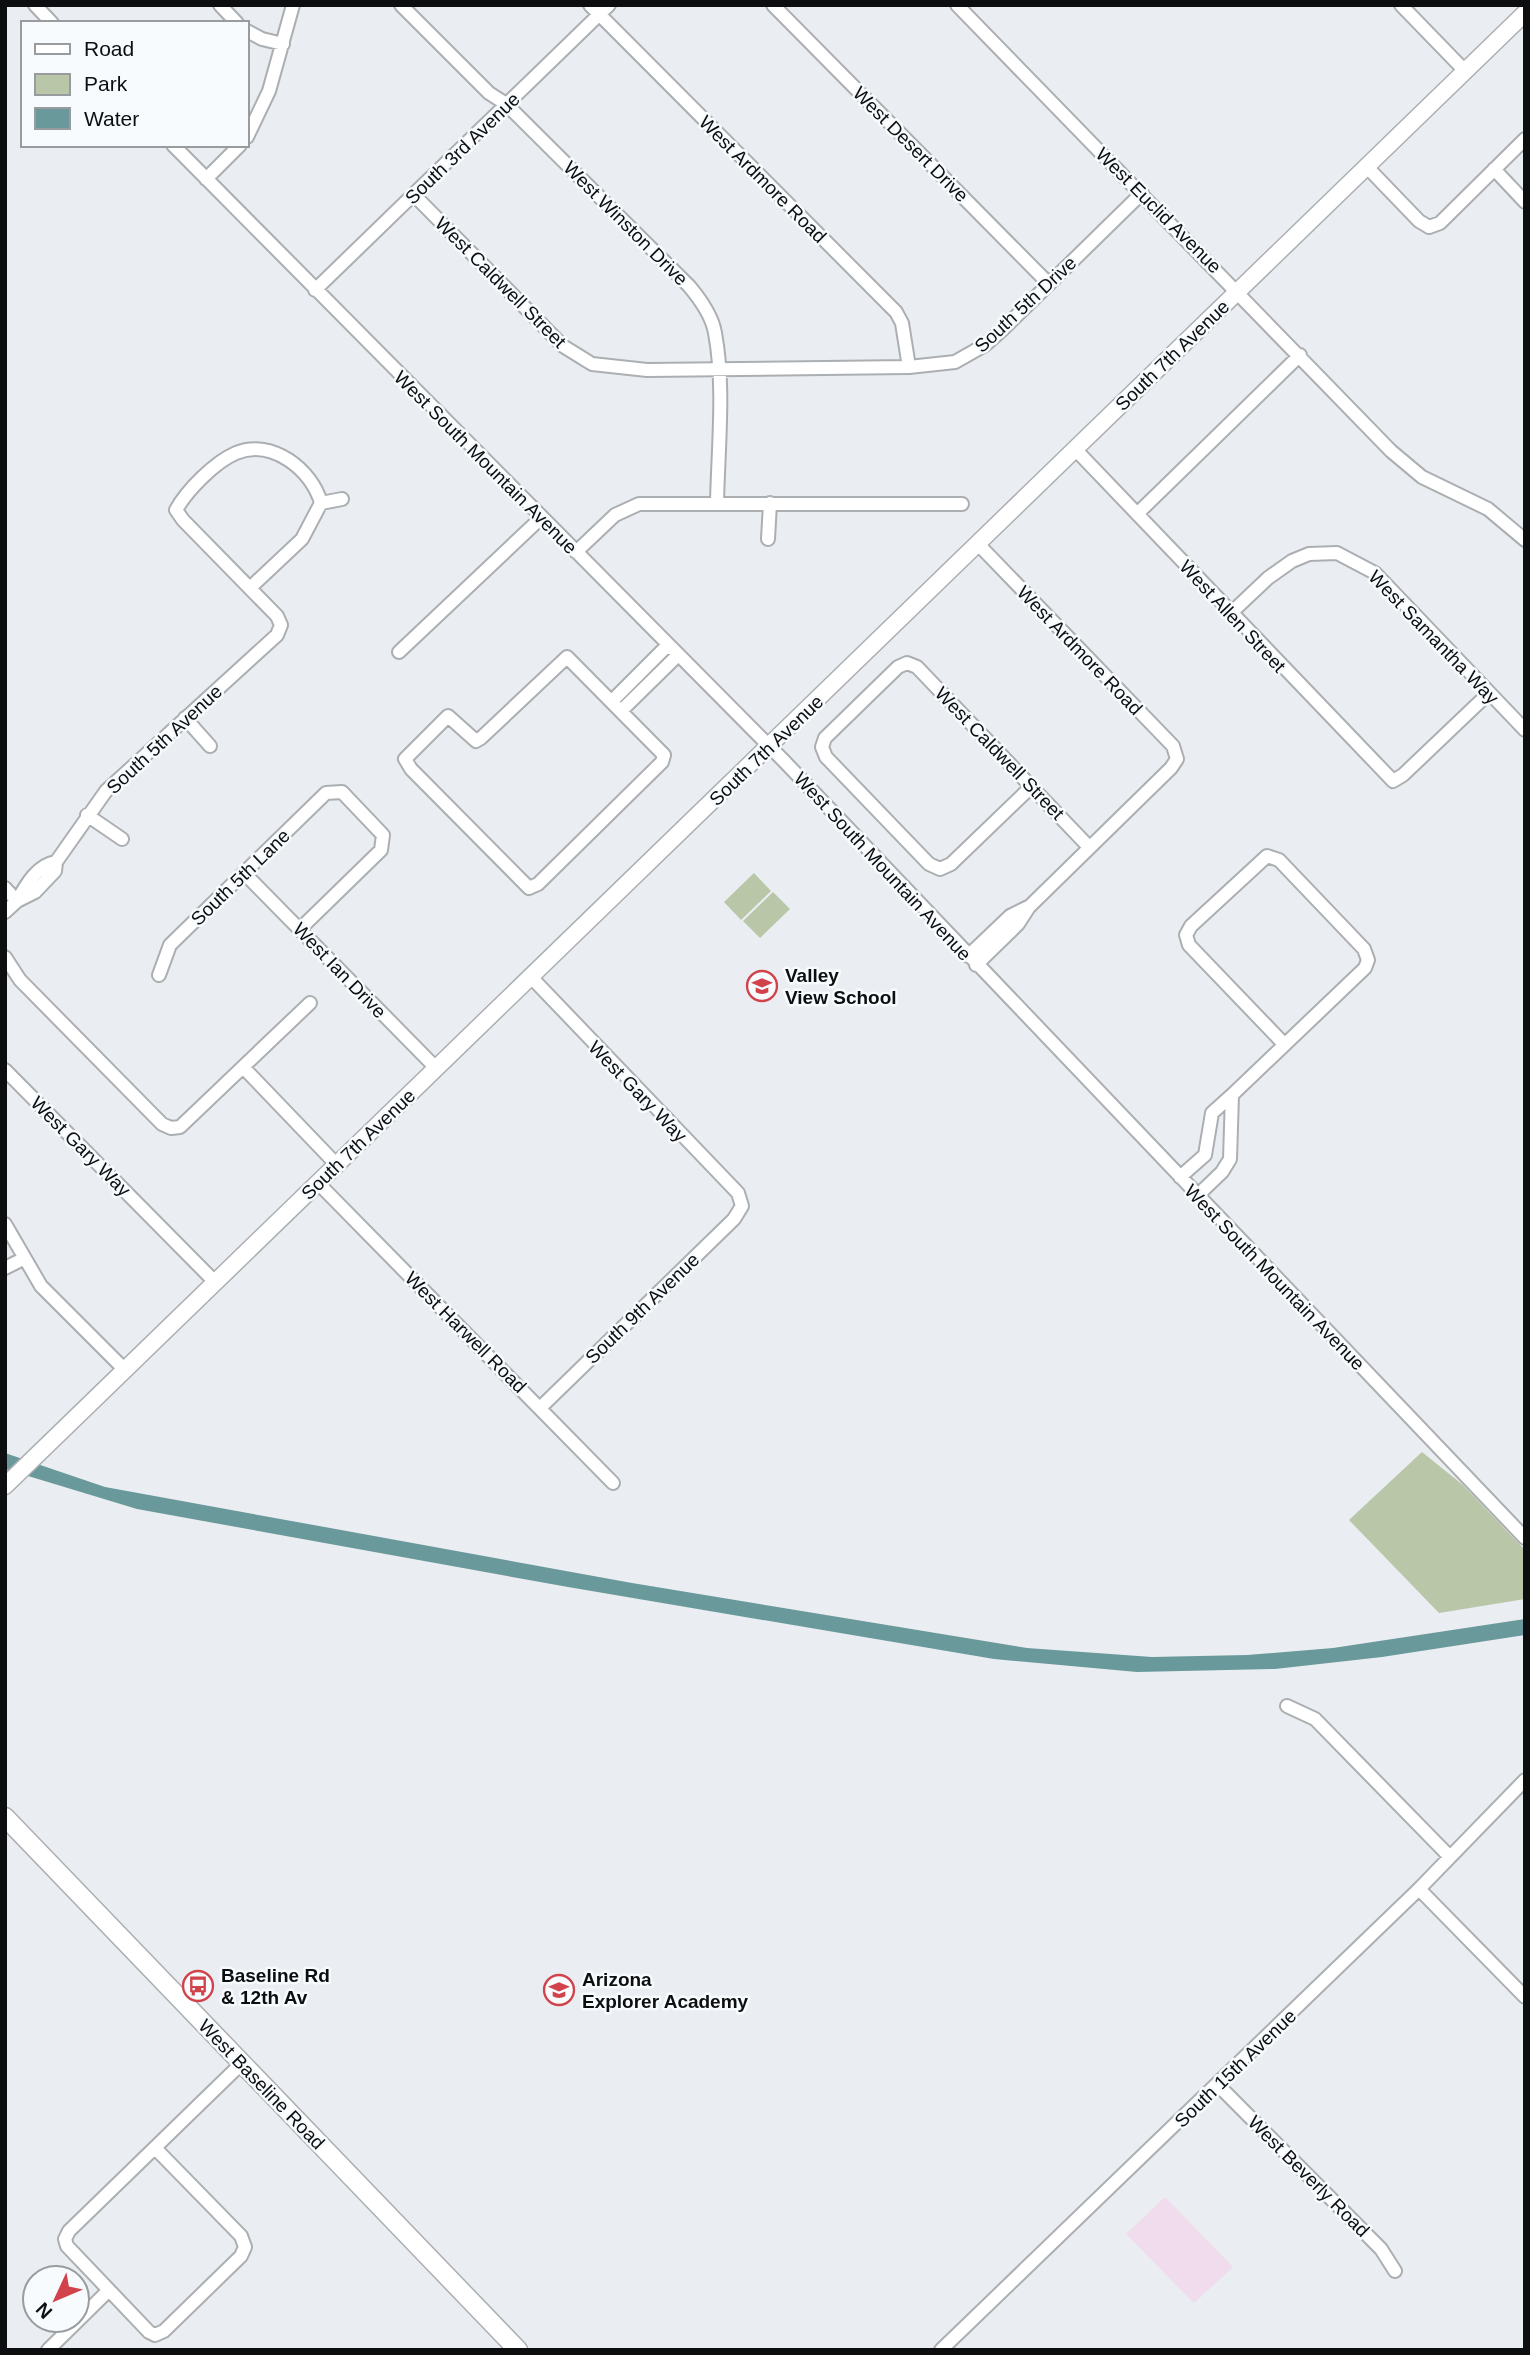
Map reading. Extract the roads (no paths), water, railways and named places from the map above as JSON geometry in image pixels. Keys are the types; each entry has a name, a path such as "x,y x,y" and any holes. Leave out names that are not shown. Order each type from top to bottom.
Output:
{"main road":[{"name":"West Baseline Road","path":"5,1817 518,2350"}],"street":[{"path":"35,5 50,21"},
{"path":"220,5 235,21"},
{"path":"248,135 265,102 293,5"},
{"name":"West Winston Drive","path":"401,5 489,93 506,104 698,296 715,332 718,369 718,503"},
{"name":"West Desert Drive","path":"773,5 1049,284"},
{"name":"West Euclid Avenue","path":"957,5 1407,466 1422,477 1488,509 1525,540"},
{"path":"1401,5 1466,72"},
{"name":"South 3rd Avenue","path":"315,290 506,104 600,8"},
{"name":"West Ardmore Road","path":"600,8 896,312 902,323 909,367"},
{"name":"South 7th Avenue","path":"5,1486 1525,13"},
{"path":"248,32 262,39 283,44"},
{"path":"1367,167 1419,221 1429,227 1440,223 1525,139"},
{"name":"West South Mountain Avenue","path":"175,147 770,747 1525,1538"},
{"path":"206,179 238,147"},
{"path":"1494,169 1525,202"},
{"name":"South 5th Drive","path":"718,369 909,367 954,362 970,355 1002,330 1142,193"},
{"name":"West Caldwell Street","path":"414,195 563,346 582,361 647,370 718,369"},
{"path":"1137,514 1300,355"},
{"path":"250,449 281,455 295,465 316,486 321,503 302,539 250,588 176,510 182,500 228,457 250,449"},
{"name":"West Allen Street","path":"1075,449 1393,781 1403,775 1489,693"},
{"path":"321,503 342,499"},
{"path":"576,552 615,515 629,507 718,503 962,504"},
{"path":"768,539 770,503"},
{"path":"399,652 542,517"},
{"name":"West Ardmore Road","path":"978,544 1173,746 1177,759 1171,768 1089,847"},
{"name":"West Samantha Way","path":"1231,613 1268,578 1292,561 1309,554 1337,553 1376,573 1525,730"},
{"name":"South 5th Avenue","path":"5,912 17,901 35,892 47,863 56,862 87,814 106,791 277,635 281,625 277,616 250,588"},
{"path":"613,700 668,645"},
{"path":"622,710 678,655"},
{"path":"567,657 622,710 664,755 662,762 538,884 528,888 411,769 405,759 448,716 468,737 476,741 481,738 567,657"},
{"name":"West Caldwell Street","path":"1031,787 951,864 940,869 929,864 825,757 822,747 825,738 898,667 907,663 917,667 1089,847"},
{"path":"634,678 644,688"},
{"path":"185,718 210,746"},
{"name":"South 5th Lane","path":"159,975 170,945 326,793 342,792 383,835 384,843 381,850 300,929"},
{"path":"87,814 122,839"},
{"path":"972,961 1089,847"},
{"path":"1180,1177 1208,1149 1207,1133 1212,1113 1365,968 1368,960 1364,949 1279,860 1271,856 1262,858 1191,926 1186,935 1189,945 1284,1044"},
{"name":"West Ian Drive","path":"244,873 436,1068"},
{"path":"5,888 17,901"},
{"path":"5,957 20,980 153,1114 171,1128 180,1126 310,1003"},
{"path":"5,974 20,980"},
{"name":"West Gary Way","path":"531,977 738,1194 742,1206"},
{"path":"243,1067 336,1164"},
{"name":"West Gary Way","path":"5,1070 215,1282"},
{"path":"1197,1196 1227,1166 1231,1154 1232,1095"},
{"path":"1208,1149 1231,1154"},
{"name":"West Harwell Road","path":"318,1183 613,1483"},
{"name":"South 9th Avenue","path":"540,1408 725,1228 742,1206"},
{"path":"5,1224 41,1286 125,1370"},
{"path":"5,1268 23,1259"},
{"path":"1287,1706 1315,1719 1450,1857"},
{"name":"South 15th Avenue","path":"941,2350 1219,2085 1419,1889 1525,1780"},
{"path":"1419,1889 1525,1997"},
{"path":"155,2148 241,2236 245,2247 241,2256 164,2331 155,2335 67,2246 65,2239 155,2148 242,2063"},
{"name":"West Beverly Road","path":"1219,2085 1381,2249 1395,2271"},
{"path":"48,2350 109,2290"}],"water":[{"path":"5,1453 105,1487 632,1583 1027,1648 1152,1657 1247,1655 1333,1648 1525,1619 1525,1635 1382,1657 1275,1669 1137,1672 994,1659 568,1587 137,1509 5,1469"}],"place":[{"name":"Valley View School","path":"762,986"},
{"name":"Baseline Rd & 12th Av","path":"198,1986"},
{"name":"Arizona Explorer Academy","path":"559,1990"}]}
